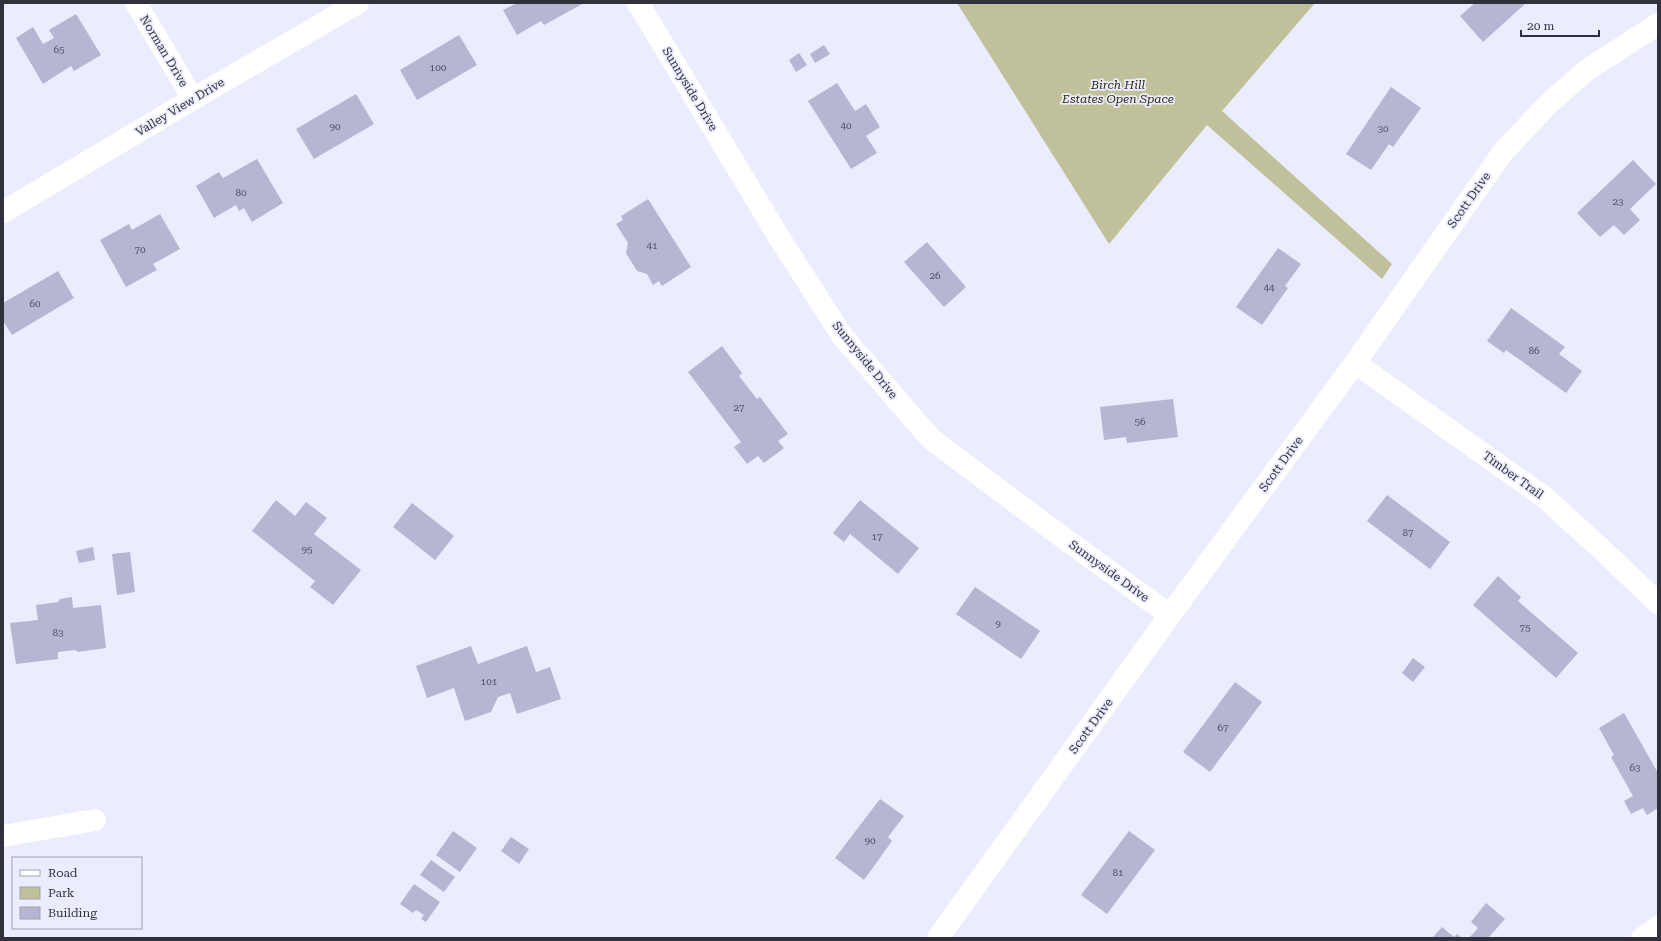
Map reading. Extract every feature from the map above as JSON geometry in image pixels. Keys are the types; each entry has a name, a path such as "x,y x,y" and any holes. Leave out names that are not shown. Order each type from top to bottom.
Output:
{"street":[{"name":"Norman Drive","path":"136,3 193,99"},
{"name":"Valley View Drive","path":"3,212 358,3"},
{"name":"Sunnyside Drive","path":"638,3 780,239 843,337 931,439 1170,615"},
{"name":"Scott Drive","path":"938,938 1170,615 1355,363 1503,152 1550,102 1587,70 1658,24"},
{"name":"Timber Trail","path":"1355,363 1544,497 1658,603"},
{"path":"3,836 95,820"},
{"path":"1642,938 1658,927"}],"green space":[{"name":"Birch Hill Estates Open Space","path":"957,3 1315,3 1222,111 1392,264 1382,279 1207,125 1109,244"}],"building":[{"path":"517,3 584,3 544,25 541,21 517,35 503,10"},
{"path":"1475,3 1526,3 1483,42 1460,16"},
{"path":"76,14 101,55 74,71 71,66 43,84 16,38 33,27 43,44 54,38 49,30"},
{"path":"459,35 477,65 417,100 400,70"},
{"path":"824,45 830,54 815,63 810,54"},
{"path":"799,53 807,65 796,72 789,60"},
{"path":"837,83 855,111 866,104 880,127 866,136 877,153 851,169 808,101"},
{"path":"1391,87 1421,108 1393,147 1389,144 1371,170 1346,154"},
{"path":"356,94 374,124 314,159 296,129"},
{"path":"257,159 283,203 252,222 244,208 239,211 236,205 214,218 196,186 219,172 223,178"},
{"path":"1633,160 1656,184 1630,209 1640,220 1624,235 1614,225 1600,237 1577,213"},
{"path":"648,199 691,267 662,286 659,281 653,285 647,274 637,271 626,253 628,243 616,224 623,220 621,216"},
{"path":"160,214 180,249 153,264 157,270 126,287 100,240 129,224 132,230"},
{"path":"927,242 966,287 944,307 904,262"},
{"path":"1278,248 1301,264 1285,286 1288,288 1262,325 1236,307"},
{"path":"58,271 74,298 12,335 3,321 3,303"},
{"path":"1511,308 1565,347 1559,354 1582,371 1566,393 1506,350 1504,353 1487,341"},
{"path":"722,346 742,373 739,376 757,399 760,397 788,434 778,441 784,448 764,463 758,456 747,464 734,447 741,442 688,372"},
{"path":"1173,399 1178,437 1127,443 1126,437 1104,440 1100,407"},
{"path":"1387,495 1450,542 1430,569 1367,521"},
{"path":"276,500 295,516 306,502 327,518 314,534 361,570 333,605 310,587 315,581 252,531"},
{"path":"860,500 919,548 898,574 850,534 844,542 833,533"},
{"path":"412,503 454,536 435,560 393,527"},
{"path":"93,547 95,560 79,563 76,551"},
{"path":"130,552 135,592 117,595 112,554"},
{"path":"1498,576 1521,597 1518,601 1578,653 1556,678 1473,605"},
{"path":"975,587 1040,631 1021,659 956,614"},
{"path":"72,597 73,608 101,605 106,648 78,652 75,650 58,652 58,659 16,664 10,623 38,620 36,605 58,602 60,599"},
{"path":"471,646 478,664 527,646 536,672 550,667 561,699 517,714 510,693 498,697 491,712 465,721 454,688 427,698 416,666"},
{"path":"1413,658 1425,667 1413,682 1402,673"},
{"path":"1235,682 1262,702 1210,772 1183,752"},
{"path":"1624,713 1658,773 1658,808 1647,815 1643,808 1631,814 1624,801 1633,796 1611,757 1614,755 1599,728"},
{"path":"880,799 904,816 888,837 892,841 864,880 835,858"},
{"path":"453,831 477,848 460,872 436,855"},
{"path":"1129,831 1155,850 1107,914 1081,895"},
{"path":"511,837 529,849 519,864 501,851"},
{"path":"431,860 455,877 444,892 420,875"},
{"path":"414,884 440,902 426,922 421,919 424,915 416,910 413,913 400,904"},
{"path":"1486,903 1505,919 1488,938 1469,938 1478,928 1471,922"},
{"path":"1442,927 1454,937 1457,934 1462,938 1432,938"}]}
